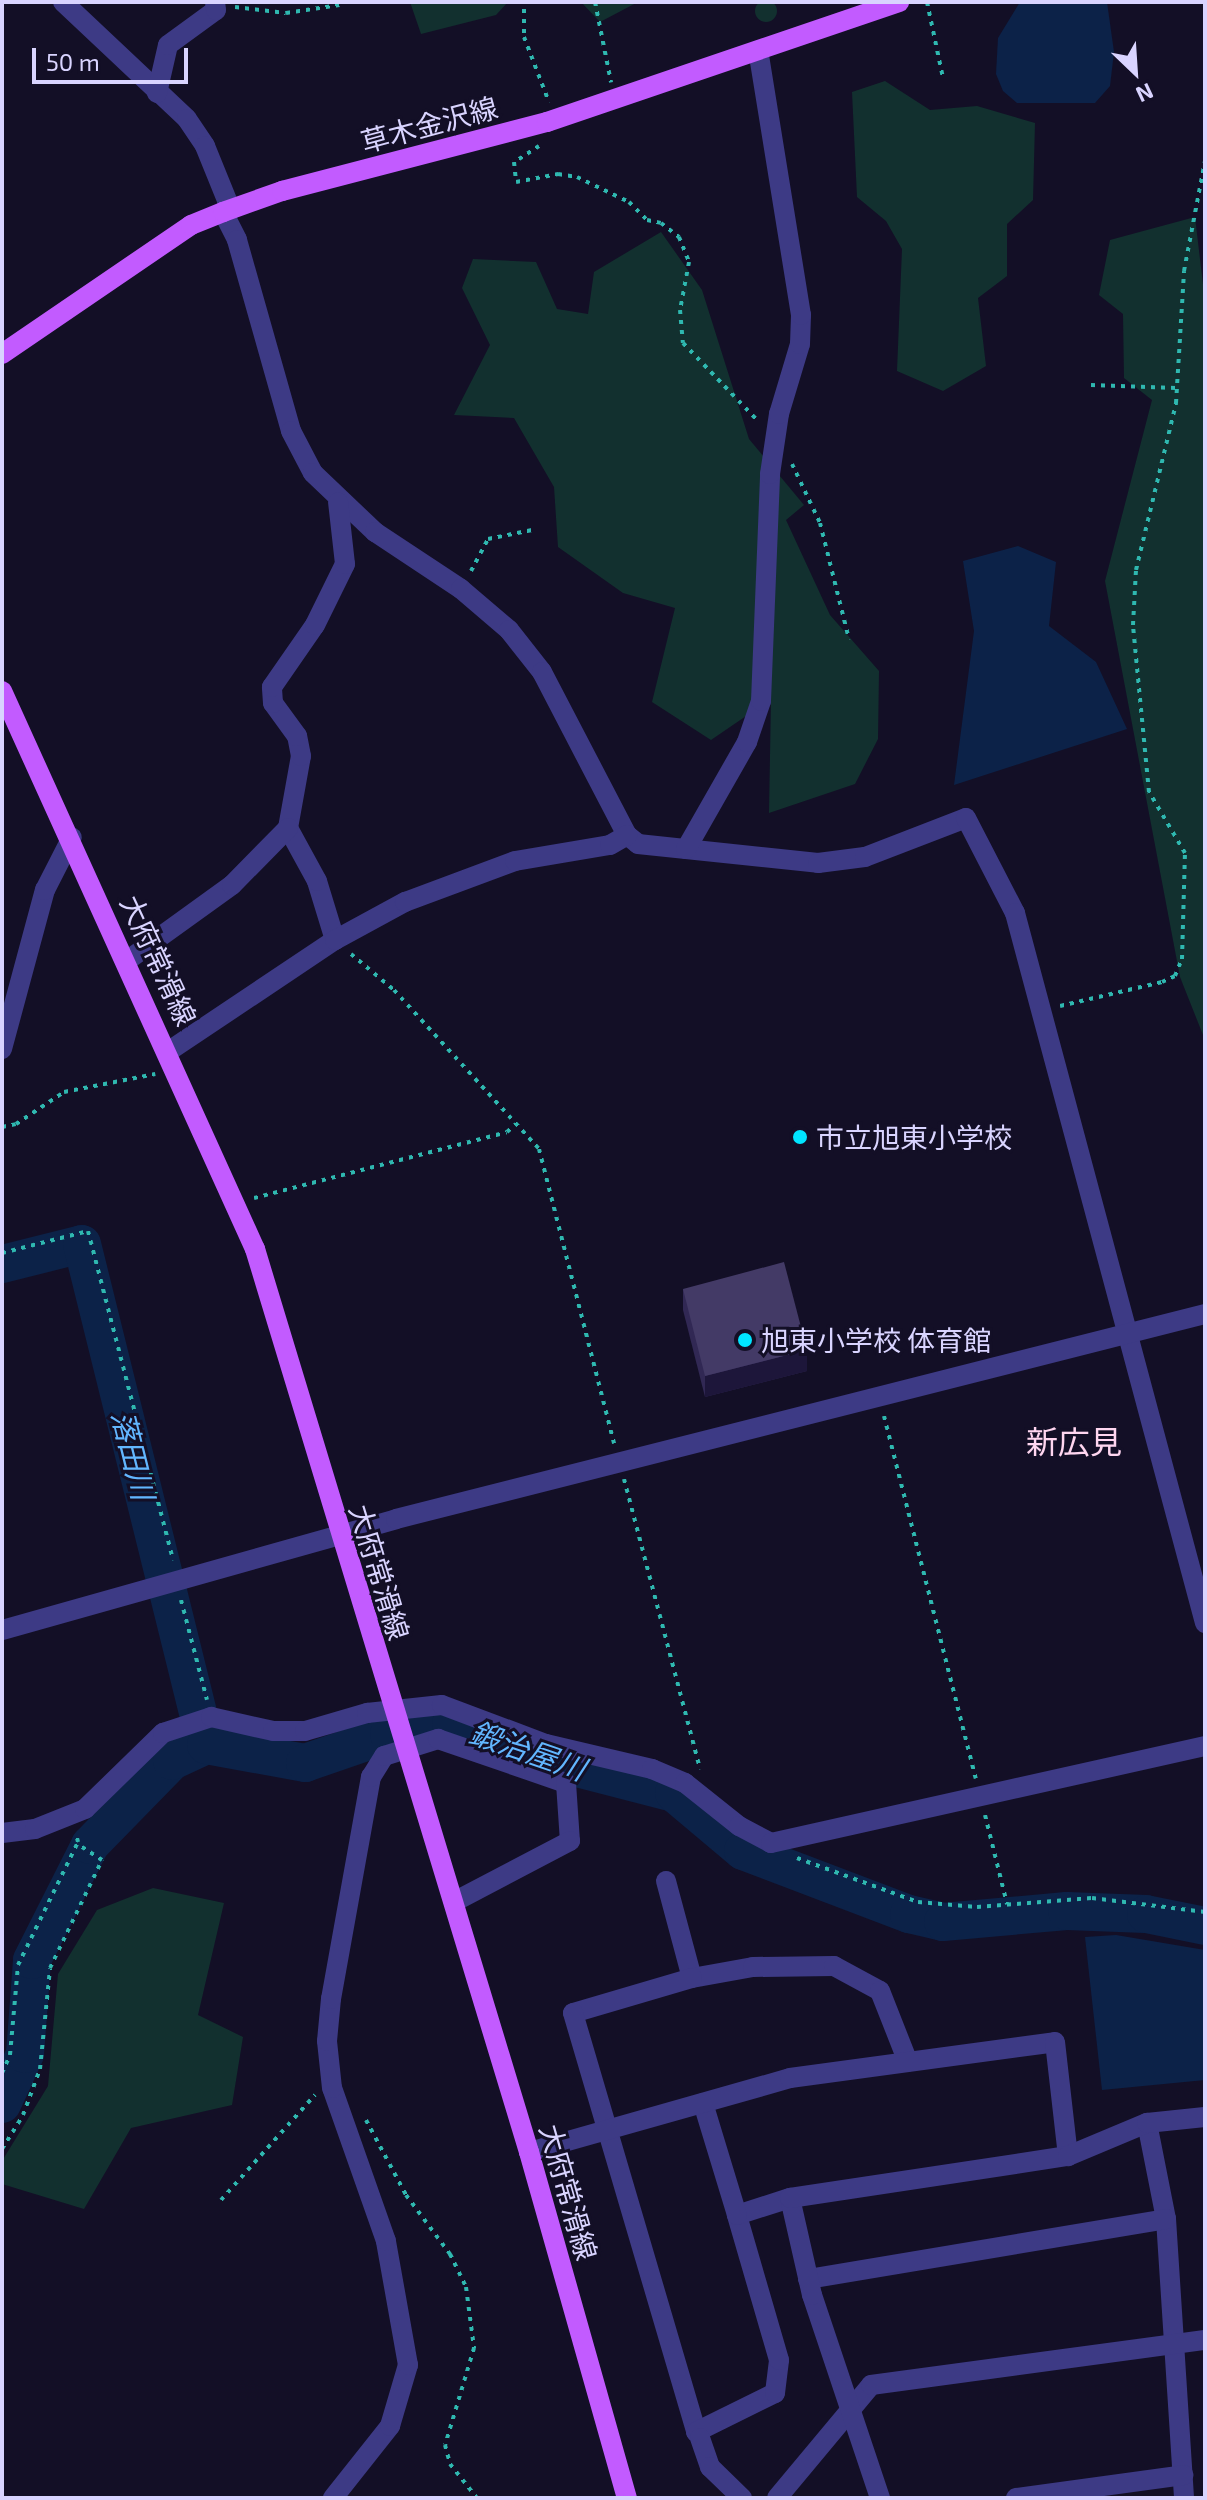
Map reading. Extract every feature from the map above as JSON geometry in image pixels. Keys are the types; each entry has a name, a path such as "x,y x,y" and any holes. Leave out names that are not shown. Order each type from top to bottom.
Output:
{"main road":[{"name":"草木金沢線","path":"2,354 191,225 227,211 553,120 899,2"},
{"name":"大府常滑線","path":"2,691 128,960 255,1249 339,1535 529,2152 627,2498"}],"street":[{"path":"63,2 187,119 205,146 237,240 291,431 313,473 338,502 461,589 509,630 542,672 627,835 638,844 818,863 849,859 915,842 966,818 1015,913 1205,1623"},
{"path":"157,93 168,45 216,10 218,2"},
{"path":"686,849 747,742 761,701 775,442 800,344 801,315 758,50"},
{"path":"128,960 232,885 288,828 301,756 297,736 273,703 272,687 315,625 345,564 338,502"},
{"path":"288,828 317,881 335,940"},
{"path":"172,1058 335,940 405,902 515,861 610,845 627,835"},
{"path":"2,1049 6,1019 45,890 72,837"},
{"path":"2,1630 339,1535 1205,1314"},
{"path":"2,1833 35,1829 72,1816 163,1733 211,1717 273,1731 305,1731 367,1713 396,1716 442,1705 546,1744 652,1769 696,1792 739,1826 771,1843 1205,1746"},
{"path":"333,2498 390,2426 407,2374 407,2345 386,2241 332,2088 327,2041 371,1777 384,1756 404,1744 438,1739 566,1783 570,1841 454,1902"},
{"path":"666,1881 692,1978"},
{"path":"703,2103 779,2360 775,2393 696,2432 604,2132 573,2013 692,1978 753,1967 834,1966 880,1991 896,2021 908,2062"},
{"path":"529,2152 790,2078 1055,2042 1068,2156"},
{"path":"737,2215 790,2198 1068,2156 1147,2123 1205,2117"},
{"path":"1147,2123 1166,2219 1171,2344 1184,2498"},
{"path":"790,2198 808,2279 852,2403 880,2498"},
{"path":"808,2279 1166,2219"},
{"path":"777,2498 852,2403 871,2385 1205,2340"},
{"path":"700,2438 710,2467 742,2498"},
{"path":"1016,2498 1183,2475"}],"path":[{"path":"218,2 286,13 339,5"},
{"path":"595,2 614,99"},
{"path":"927,2 943,78"},
{"path":"524,9 524,37 553,120 552,139 514,162 512,178 525,182 558,174 577,177 629,202 647,220 661,223 679,237 689,262 680,310 683,343 775,442 811,498 849,639"},
{"path":"1205,86 1205,100"},
{"path":"1042,1010 1162,982 1175,976 1182,959 1185,853 1149,792 1133,625 1136,570 1176,388 1184,271 1205,161"},
{"path":"1091,385 1176,388"},
{"path":"461,589 488,539 532,530"},
{"path":"335,940 394,990 539,1149 704,1782 696,1792"},
{"path":"2,1127 16,1124 64,1092 121,1085 172,1058"},
{"path":"236,1205 507,1132 516,1124"},
{"path":"2,1253 88,1231 179,1580 211,1717"},
{"path":"879,1398 1007,1904"},
{"path":"2,2073 10,2055 18,1965 77,1844 72,1816"},
{"path":"771,1843 918,1902 1007,1904 1092,1898 1205,1912"},
{"path":"2,2149 23,2115 40,2069 50,1968 102,1860 77,1844"}],"green space":[{"path":"762,0 770,0 777,11 770,22 762,22 755,15 755,7"},
{"path":"410,2 508,2 496,15 421,34"},
{"path":"581,2 638,2 600,22"},
{"path":"885,81 930,110 977,106 1035,123 1033,200 1007,224 1007,276 978,298 986,366 943,391 897,371 902,249 886,221 857,197 852,92"},
{"path":"1195,217 1205,301 1205,1040 1180,977 1105,581 1152,400 1124,378 1123,314 1099,295 1110,240"},
{"path":"661,232 702,290 749,439 804,505 786,520 830,615 879,671 878,739 855,784 769,813 771,699 711,740 652,702 675,608 623,593 558,547 554,487 514,418 454,415 490,345 462,288 473,259 536,262 557,309 588,314 594,272"},
{"path":"153,1888 224,1903 198,2015 243,2037 232,2105 131,2128 84,2209 2,2184 2,2161 48,2086 58,1974 97,1910"}],"water":[{"path":"1020,2 1107,2 1114,52 1110,86 1095,103 1017,103 1003,91 996,74 998,38"},
{"path":"1018,546 1056,562 1049,626 1096,662 1127,729 954,785 974,631 963,561"},
{"path":"1116,1935 1205,1950 1205,2080 1102,2090 1085,1937"}],"building":[{"name":"旭東小学校 体育館","path":"784,1262 807,1350 705,1376 683,1289"}],"waterway":[{"name":"落田川","path":"2,1264 82,1244 206,1745"},
{"name":"鍛治屋川","path":"2,2104 25,2054 32,1960 90,1845 172,1761 206,1745 305,1763 389,1734 451,1724 558,1763 674,1793 743,1851 909,1914 943,1922 1067,1911 1146,1914 1205,1926"}],"place":[{"name":"市立旭東小学校","path":"800,1137"},
{"name":"旭東小学校 体育館","path":"745,1340"}],"district":[{"name":"新広見","path":"1074,1441"}]}
